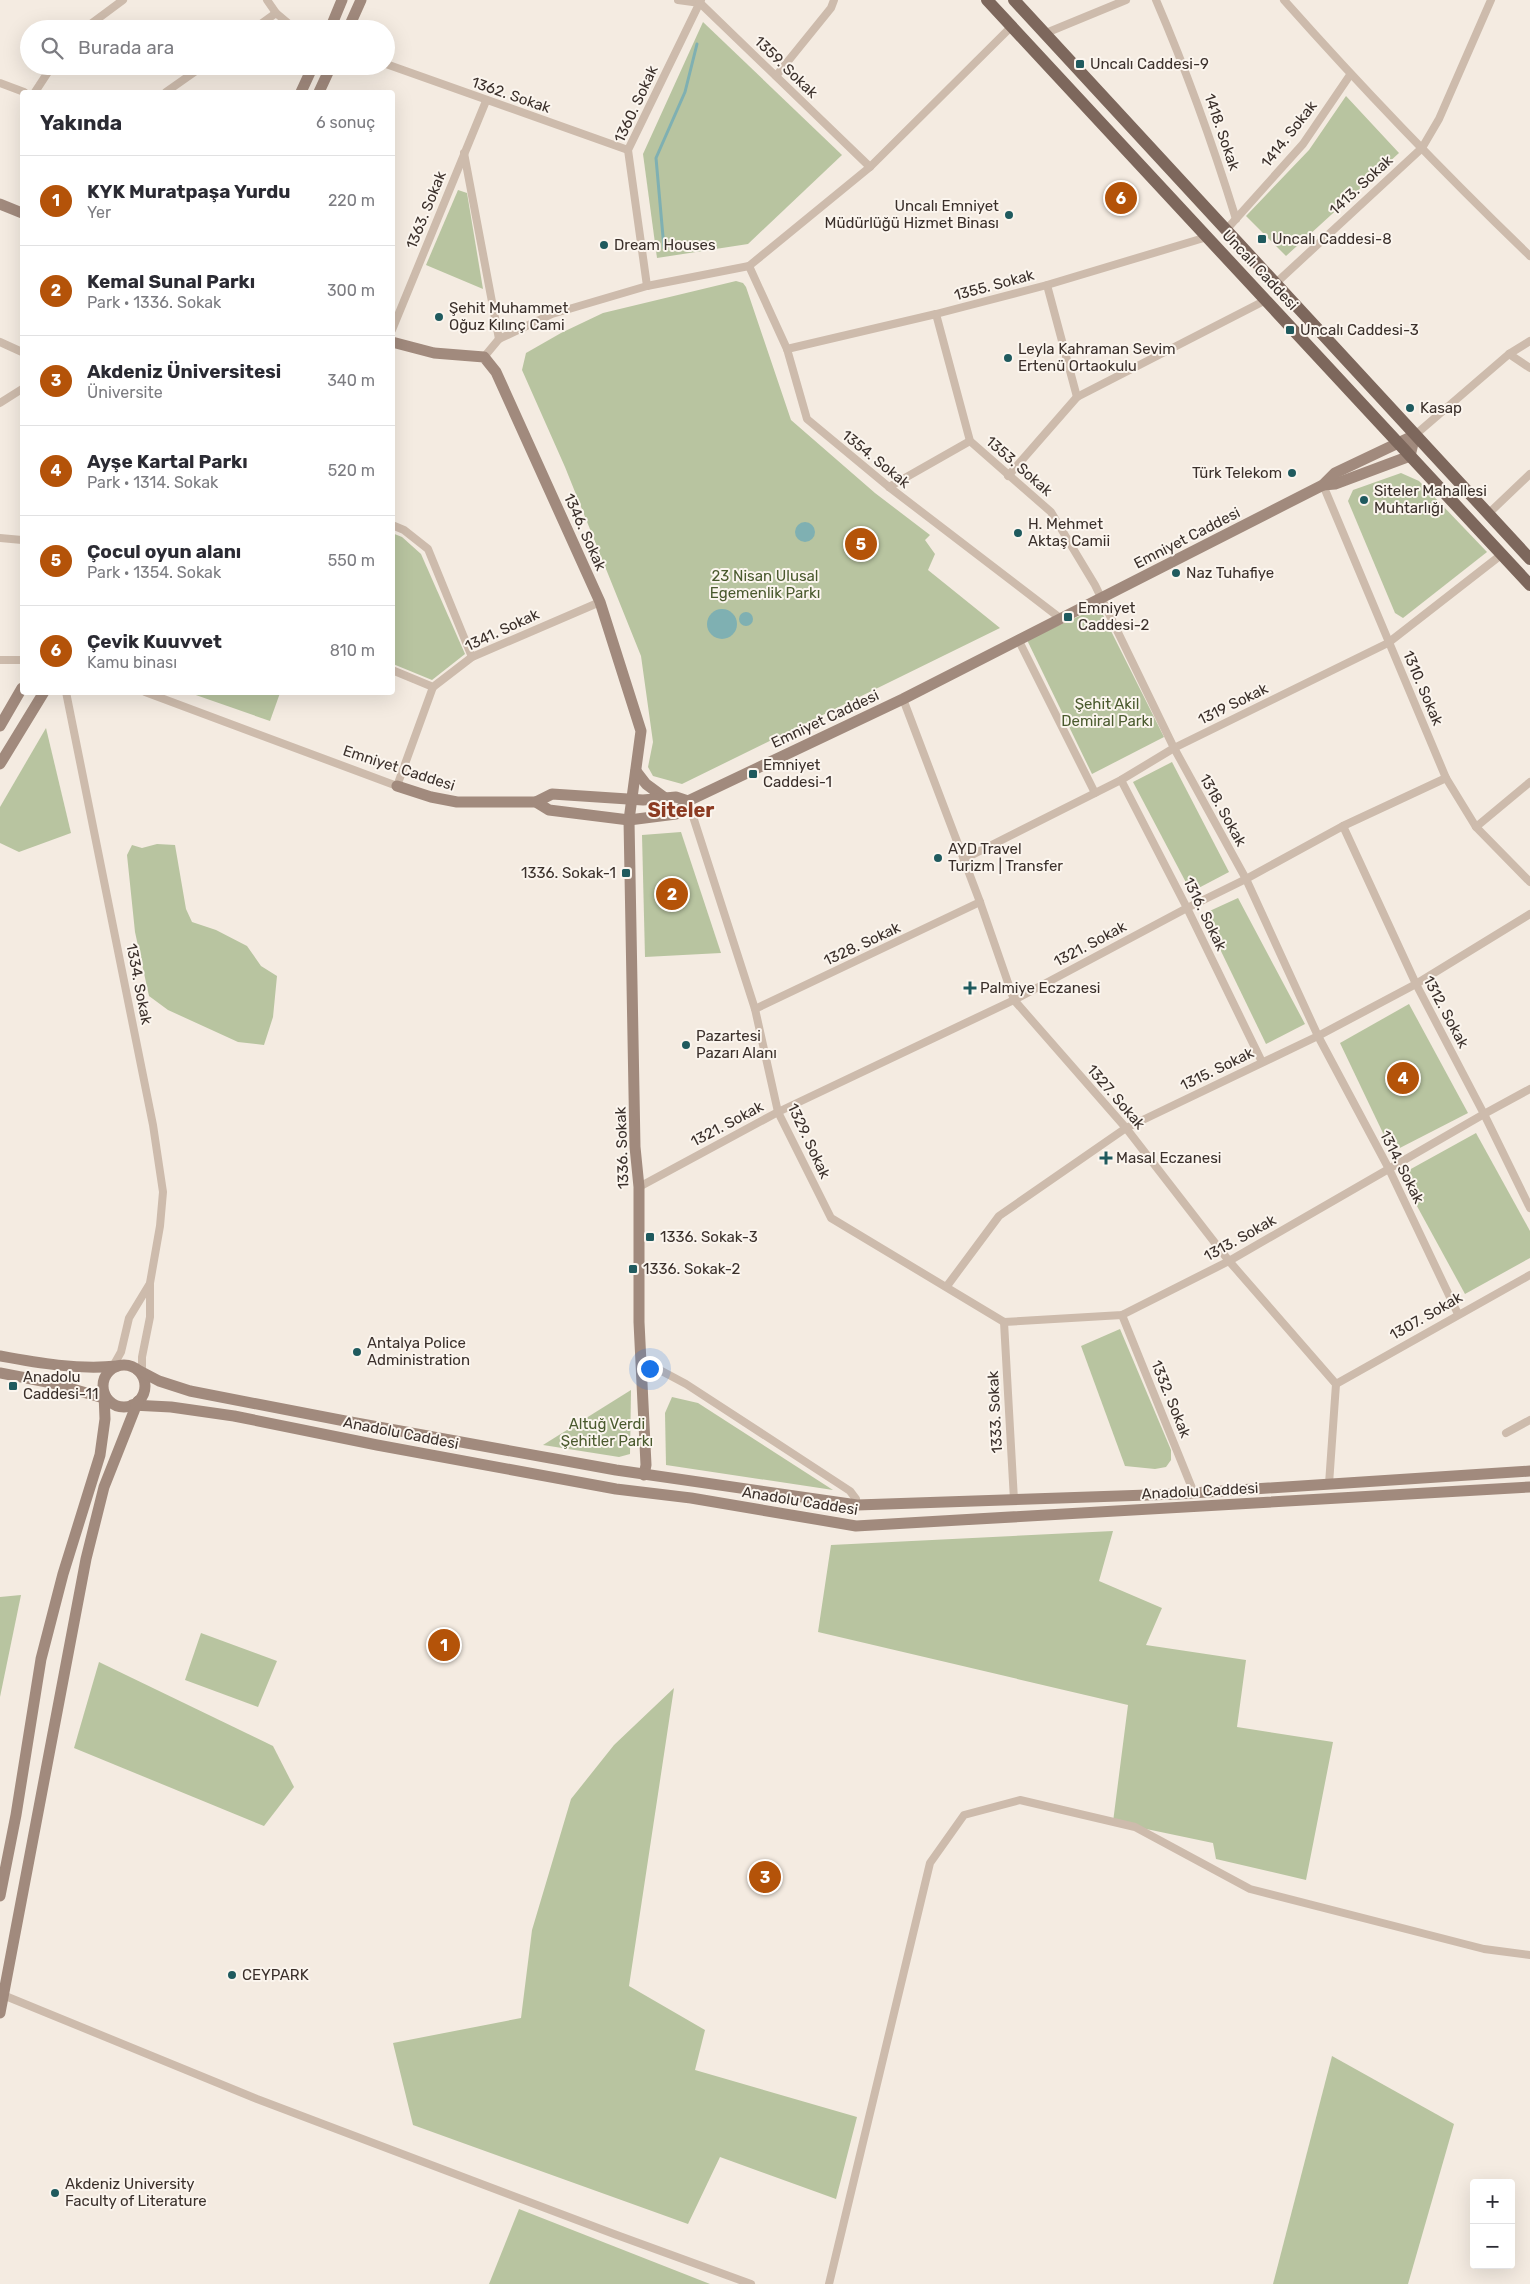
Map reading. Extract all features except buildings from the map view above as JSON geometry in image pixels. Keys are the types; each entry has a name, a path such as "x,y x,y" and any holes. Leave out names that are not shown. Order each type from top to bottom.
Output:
{"main road":[{"name":"Uncalı Caddesi","path":"987,0 1530,585"},
{"name":"Uncalı Caddesi","path":"1014,0 1530,559"}],"street":[{"path":"96,20 122,0"},
{"path":"266,0 284,20"},
{"path":"334,20 342,0"},
{"path":"352,20 361,0"},
{"path":"678,0 700,1"},
{"path":"776,76 830,8 834,0"},
{"path":"1046,33 1126,0"},
{"name":"1418. Sokak","path":"1156,0 1176,45 1214,150 1236,219"},
{"path":"1284,0 1350,75 1530,256"},
{"name":"1413. Sokak","path":"1276,283 1422,148 1439,119 1491,0"},
{"name":"1359. Sokak","path":"700,1 870,167"},
{"name":"1360. Sokak","path":"647,286 628,150 700,1"},
{"path":"266,20 276,13"},
{"path":"395,343 434,354 484,356 499,339 552,314 647,286 749,266 870,167 1012,26"},
{"name":"1362. Sokak","path":"395,67 628,150"},
{"path":"36,90 46,75"},
{"path":"169,90 190,75"},
{"path":"301,90 308,75"},
{"path":"320,90 327,75"},
{"name":"1414. Sokak","path":"1226,230 1303,144 1350,75"},
{"path":"0,83 20,90"},
{"name":"1363. Sokak","path":"395,323 486,101"},
{"path":"464,153 499,339"},
{"path":"0,204 20,212"},
{"name":"1355. Sokak","path":"787,349 936,314 1047,285 1207,237"},
{"name":"1354. Sokak","path":"749,266 787,349 807,419 889,487 1060,618"},
{"path":"1047,285 1077,396"},
{"path":"1008,476 1077,396 1266,300"},
{"name":"1353. Sokak","path":"936,314 970,441 1051,512 1102,598"},
{"path":"1410,456 1415,435 1509,354 1530,341"},
{"path":"0,342 20,351"},
{"path":"1509,354 1530,368"},
{"name":"1346. Sokak","path":"484,356 496,372 600,602 641,731 629,820"},
{"path":"0,403 20,390"},
{"name":"Emniyet Caddesi","path":"153,695 431,797 457,802 536,802 549,810 629,820 676,814 688,801 903,699 1323,485 1335,473 1415,435"},
{"path":"889,487 970,441"},
{"name":"Emniyet Caddesi","path":"1323,485 1335,484 1410,456"},
{"path":"1488,514 1530,474"},
{"name":"1310. Sokak","path":"1323,485 1446,778 1476,828 1530,882"},
{"path":"395,526 404,530 428,549 472,657"},
{"path":"0,538 20,540"},
{"name":"1319 Sokak","path":"964,860 1121,780 1174,748 1388,643 1502,555"},
{"name":"1318. Sokak","path":"1102,598 1174,748 1246,880 1318,1036"},
{"name":"1341. Sokak","path":"433,687 472,657 600,602"},
{"path":"1018,640 1095,793"},
{"path":"0,660 20,660"},
{"path":"395,671 433,687 397,786"},
{"path":"0,726 20,691"},
{"path":"0,764 42,695"},
{"name":"1334. Sokak","path":"67,695 153,1125 163,1192 160,1226 150,1283 150,1317 142,1357 141,1373"},
{"name":"1327. Sokak","path":"903,699 980,902 1014,1000 1126,1128 1230,1261 1336,1384"},
{"path":"636,771 646,784 665,798"},
{"name":"1321. Sokak","path":"639,1187 778,1112 1014,1000 1187,908 1246,880 1342,826 1446,778"},
{"name":"1316. Sokak","path":"1121,780 1187,908 1262,1062"},
{"path":"1476,828 1530,782"},
{"path":"536,802 552,794 632,799 676,796 688,801"},
{"name":"1329. Sokak","path":"688,801 755,1010 778,1112 831,1218 947,1286"},
{"name":"1336. Sokak","path":"629,820 636,1146 639,1187 641,1363 646,1465 644,1475"},
{"name":"1312. Sokak","path":"1342,826 1416,984 1484,1114 1530,1208"},
{"name":"1328. Sokak","path":"755,1010 980,902"},
{"name":"1315. Sokak","path":"947,1286 999,1216 1126,1128 1318,1036 1416,984 1530,914"},
{"name":"1314. Sokak","path":"1318,1036 1388,1169 1458,1314"},
{"name":"1313. Sokak","path":"1004,1322 1122,1315 1230,1261 1530,1089"},
{"name":"1307. Sokak","path":"1336,1384 1530,1275"},
{"name":"1334. Sokak","path":"115,1367 121,1352 129,1318 150,1283"},
{"path":"947,1286 1004,1322"},
{"name":"1332. Sokak","path":"1122,1315 1194,1493"},
{"name":"1333. Sokak","path":"1004,1322 1014,1500"},
{"path":"0,1356 33,1362 87,1367 132,1366 141,1373 145,1389 136,1404 104,1486 86,1559 0,2013"},
{"path":"641,1363 656,1368 686,1384 842,1486 854,1495 857,1505"},
{"path":"0,1896 16,1815 41,1659 63,1574 100,1455 106,1419 104,1380 115,1367"},
{"path":"0,1373 52,1383 105,1397 119,1407 136,1404"},
{"name":"Anadolu Caddesi","path":"141,1373 190,1391 644,1475 857,1505 1194,1493 1530,1471"},
{"path":"1328,1484 1336,1384"},
{"name":"Anadolu Caddesi","path":"136,1404 171,1406 234,1416 377,1445 642,1493 691,1498 856,1526 1530,1487"},
{"path":"1506,1433 1530,1420"},
{"path":"642,1493 644,1475"},
{"path":"829,2284 930,1863 964,1815 1020,1800 1135,1827 1250,1888 1484,1949 1530,1955"},
{"path":"3,1995 257,2099 751,2284"}],"green space":[{"path":"703,22 842,155 748,244 657,258 643,154"},
{"path":"1346,96 1399,153 1286,256 1246,216 1309,150"},
{"path":"458,190 467,193 483,289 426,265"},
{"name":"23 Nisan Ulusal Egemenlik Parkı","path":"736,281 743,283 746,287 791,420 875,493 930,535 925,540 935,554 928,570 1000,628 682,784 653,776 648,767 653,742 641,656 565,467 522,370 526,353 561,333 603,313"},
{"path":"1401,473 1419,481 1487,552 1403,618 1395,613 1348,501 1353,490"},
{"path":"395,534 402,537 421,554 465,654 432,680 395,665"},
{"name":"Şehit Akil Demiral Parkı","path":"1099,607 1164,737 1092,774 1027,640"},
{"path":"196,695 279,695 270,721"},
{"path":"46,728 71,833 19,852 0,843 0,807"},
{"path":"1172,762 1229,872 1191,892 1133,782"},
{"path":"681,832 721,953 645,957 642,835"},
{"path":"157,844 175,845 186,909 192,922 216,930 247,946 261,966 277,976 273,1017 264,1045 238,1042 168,1010 149,996 135,932 127,855 132,845 142,848"},
{"path":"1238,898 1305,1024 1266,1044 1203,914"},
{"path":"1409,1004 1468,1113 1392,1152 1340,1043"},
{"path":"1476,1133 1530,1231 1530,1258 1465,1294 1400,1175"},
{"path":"1120,1329 1171,1450 1171,1460 1166,1467 1155,1469 1125,1466 1081,1346"},
{"name":"Altuğ Verdi Şehitler Parkı","path":"631,1390 630,1454 619,1457 543,1445"},
{"path":"672,1397 698,1403 833,1490 666,1465 665,1413"},
{"path":"1113,1531 1099,1581 1162,1608 1146,1645 1246,1660 1237,1727 1333,1742 1306,1880 1216,1859 1213,1843 1113,1822 1128,1705 818,1632 831,1545"},
{"path":"21,1595 0,1697 0,1597"},
{"path":"201,1633 277,1661 258,1707 185,1680"},
{"path":"99,1662 273,1746 294,1787 264,1826 74,1748"},
{"path":"674,1688 629,1986 705,2030 695,2070 857,2117 836,2199 720,2157 688,2224 413,2125 393,2043 521,2018 532,1930 571,1799 614,1745"},
{"path":"1332,2056 1454,2124 1408,2284 1273,2284"},
{"path":"519,2209 710,2284 489,2284"}],"water":[{"path":"805,522 812,525 815,532 812,539 805,542 798,539 795,532 798,525"},
{"path":"722,609 733,613 737,624 733,635 722,639 711,635 707,624 711,613"},
{"path":"743,612 749,612 753,619 749,626 743,626 739,622 739,616"}],"waterway":[{"path":"664,248 656,158 685,92 697,44"}],"place":[{"name":"Uncalı Caddesi-9","path":"1080,64"},
{"name":"Çevik Kuuvvet","path":"1121,198"},
{"name":"Uncalı Emniyet Müdürlüğü Hizmet Binası","path":"1009,215"},
{"name":"Uncalı Caddesi-8","path":"1262,239"},
{"name":"Dream Houses","path":"604,245"},
{"name":"Şehit Muhammet Oğuz Kılınç Cami","path":"439,317"},
{"name":"Uncalı Caddesi-3","path":"1290,330"},
{"name":"Leyla Kahraman Sevim Ertenü Ortaokulu","path":"1008,358"},
{"name":"Kasap","path":"1410,408"},
{"name":"Türk Telekom","path":"1292,473"},
{"name":"Siteler Mahallesi Muhtarlığı","path":"1364,500"},
{"name":"H. Mehmet Aktaş Camii","path":"1018,533"},
{"name":"Çocul oyun alanı","path":"861,544"},
{"name":"Naz Tuhafiye","path":"1176,573"},
{"name":"Emniyet Caddesi-2","path":"1068,617"},
{"name":"Emniyet Caddesi-1","path":"753,774"},
{"name":"AYD Travel Turizm | Transfer","path":"938,858"},
{"name":"1336. Sokak-1","path":"626,873"},
{"name":"Kemal Sunal Parkı","path":"672,894"},
{"name":"Palmiye Eczanesi","path":"970,988"},
{"name":"Pazartesi Pazarı Alanı","path":"686,1045"},
{"name":"Ayşe Kartal Parkı","path":"1403,1078"},
{"name":"Masal Eczanesi","path":"1106,1158"},
{"name":"1336. Sokak-3","path":"650,1237"},
{"name":"1336. Sokak-2","path":"633,1269"},
{"name":"Antalya Police Administration","path":"357,1352"},
{"name":"Anadolu Caddesi-11","path":"13,1386"},
{"name":"KYK Muratpaşa Yurdu","path":"444,1645"},
{"name":"Akdeniz Üniversitesi","path":"765,1877"},
{"name":"CEYPARK","path":"232,1975"},
{"name":"Akdeniz University Faculty of Literature","path":"55,2193"}],"district":[{"name":"Siteler","path":"681,810"}]}
